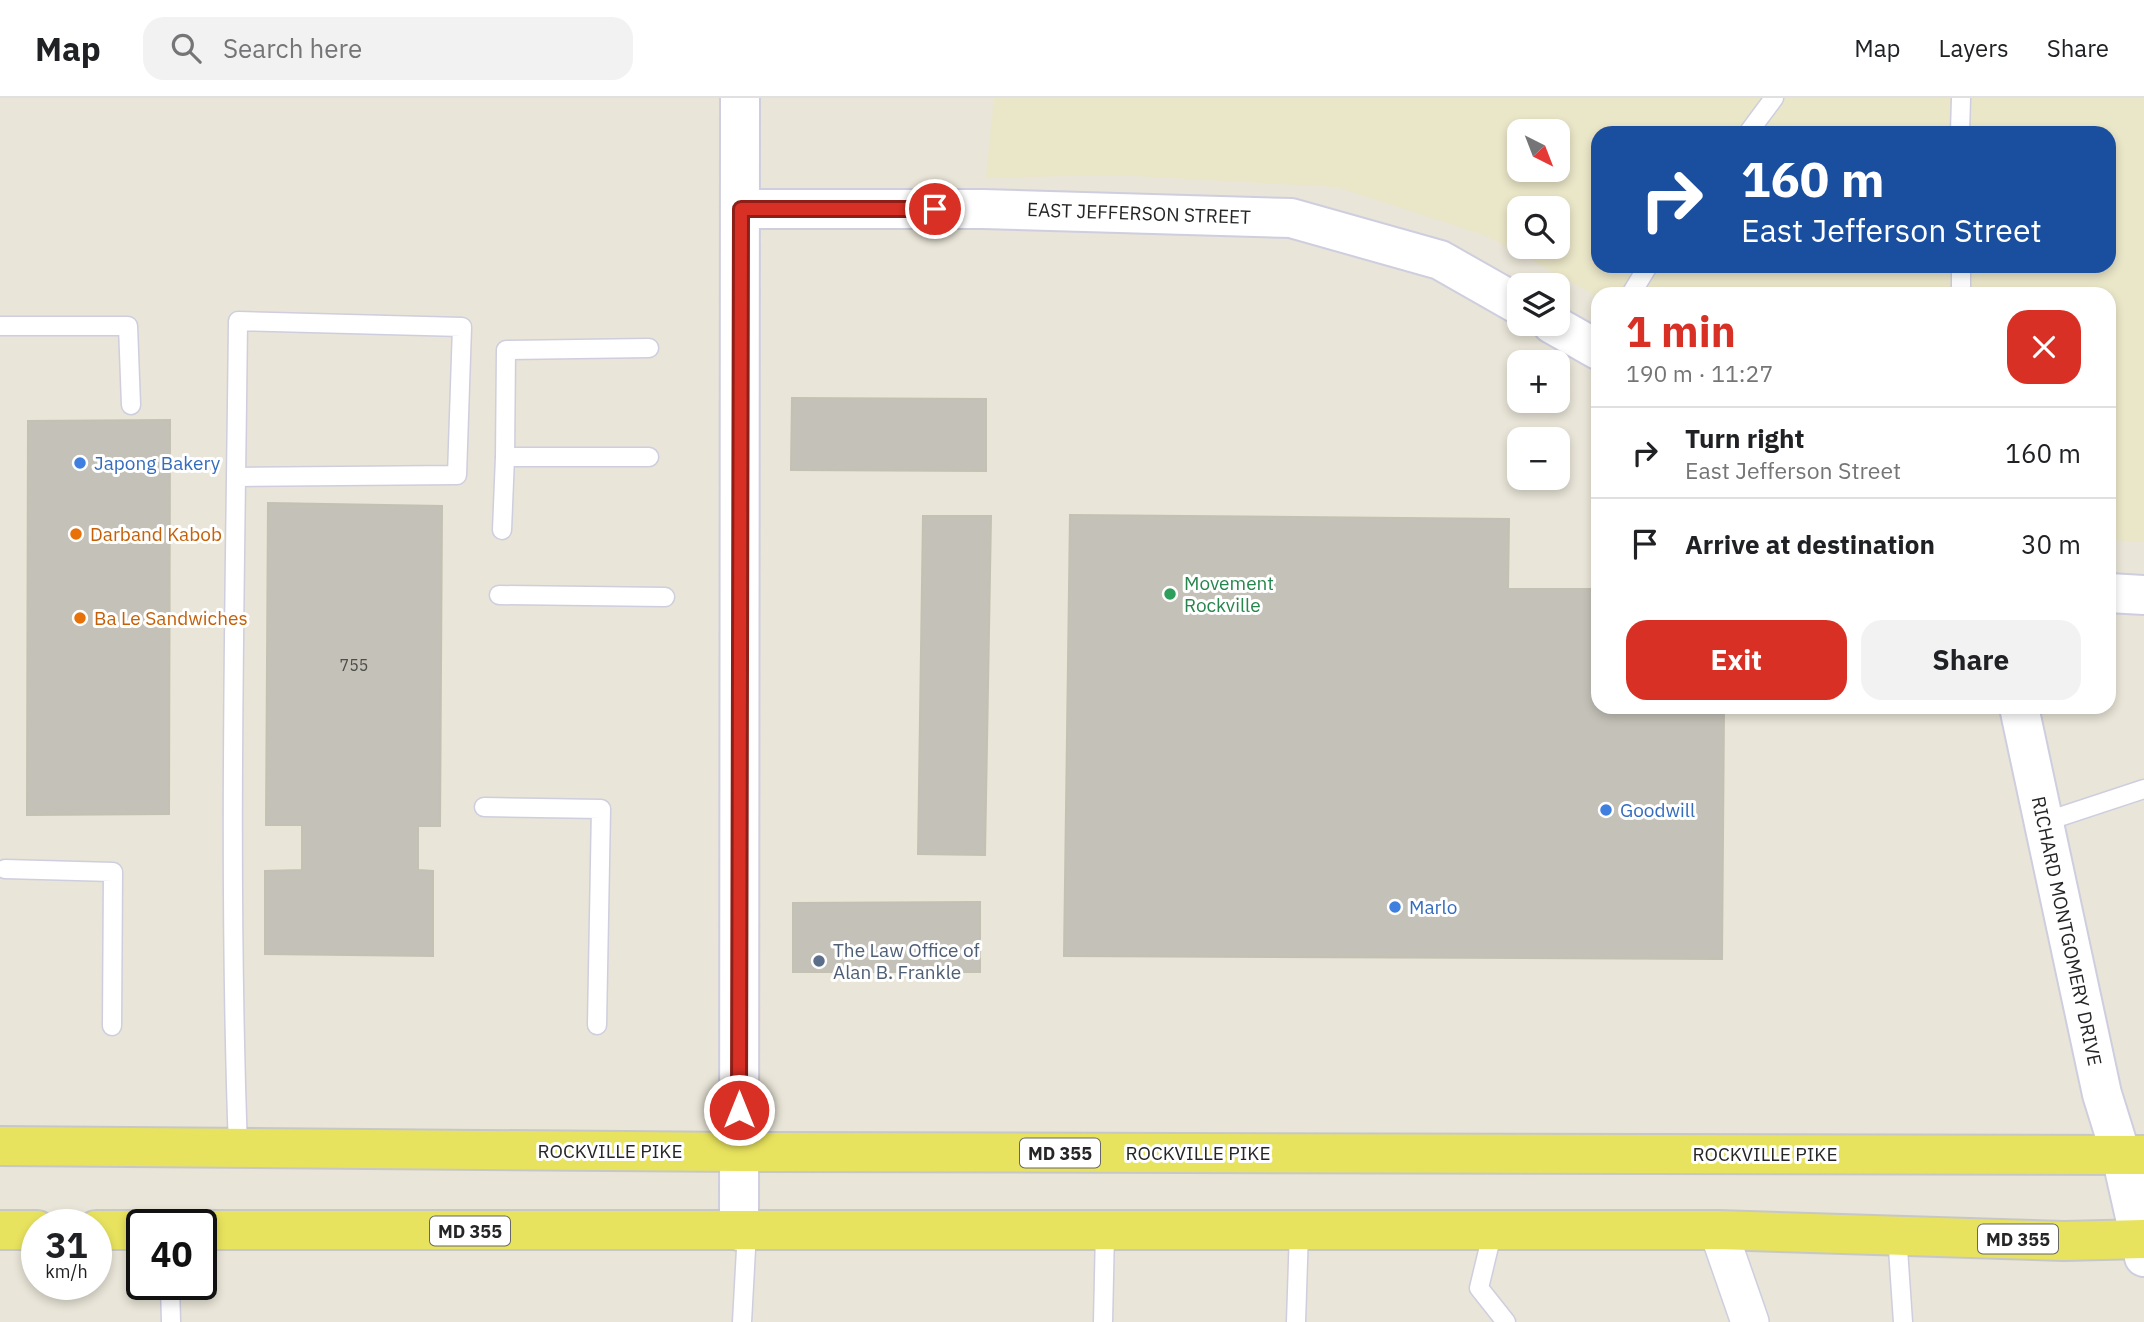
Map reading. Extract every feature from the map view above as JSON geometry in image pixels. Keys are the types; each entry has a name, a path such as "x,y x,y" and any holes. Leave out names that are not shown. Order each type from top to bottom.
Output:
{"main road":[{"name":"ROCKVILLE PIKE","path":"0,1146 739,1152 2132,1155"},
{"path":"0,1230 21,1230"},
{"name":"MD 355","path":"217,1230 1718,1230 1898,1234 2142,1245"}],"street":[{"path":"740,98 739,1152 743,1231"},
{"name":"EAST JEFFERSON STREET","path":"741,209 983,209 1291,218 1440,260 1507,298"},
{"path":"1570,333 1591,343"},
{"path":"2116,593 2144,595"},
{"name":"RICHARD MONTGOMERY DRIVE","path":"2021,714 2102,1094 2132,1155 2142,1245"},
{"path":"1718,1230 1750,1322"}],"lane":[{"path":"1753,126 1774,98"},
{"path":"1960,126 1961,98"},
{"path":"237,477 457,475 462,327 238,321 237,477 234,1031 238,1148"},
{"path":"0,326 128,326 131,405"},
{"path":"502,530 506,350 649,348"},
{"path":"505,457 649,457"},
{"path":"499,595 665,597"},
{"path":"2044,822 2144,789"},
{"path":"484,807 601,809 597,1025"},
{"path":"5,869 113,872 112,1026"},
{"path":"1493,1230 1479,1287 1506,1322"},
{"path":"742,1322 743,1231"},
{"path":"1103,1322 1105,1231"},
{"path":"1296,1322 1299,1231"},
{"path":"1898,1234 1903,1322"},
{"path":"171,1300 172,1322"}],"shaded area":[{"path":"994,98 2144,98 2144,542 2116,540 2116,287 1591,287 1591,293 1570,282 1570,273 1554,273 1529,259 1570,259 1570,196 1507,196 1507,247 1487,236 1337,187 1114,175 986,178"}],"building":[{"path":"792,398 986,399 986,471 791,470"},
{"path":"170,420 169,814 27,815 28,421"},
{"path":"268,503 442,506 440,826 418,826 418,870 433,871 433,956 265,954 265,871 302,870 302,825 266,825"},
{"path":"1070,515 1509,519 1508,589 1591,589 1591,714 1724,714 1722,959 1064,956"},
{"path":"923,516 991,516 985,855 918,854"},
{"path":"980,902 980,972 793,972 793,903"}],"place":[{"name":"Japong Bakery","path":"80,463"},
{"name":"Darband Kabob","path":"76,534"},
{"name":"Movement Rockville","path":"1170,594"},
{"name":"Ba Le Sandwiches","path":"80,618"},
{"name":"Goodwill","path":"1606,810"},
{"name":"Marlo","path":"1395,907"},
{"name":"The Law Office of Alan B. Frankle","path":"819,961"}],"route":[{"path":"739,1110 741,209 935,209"}]}
